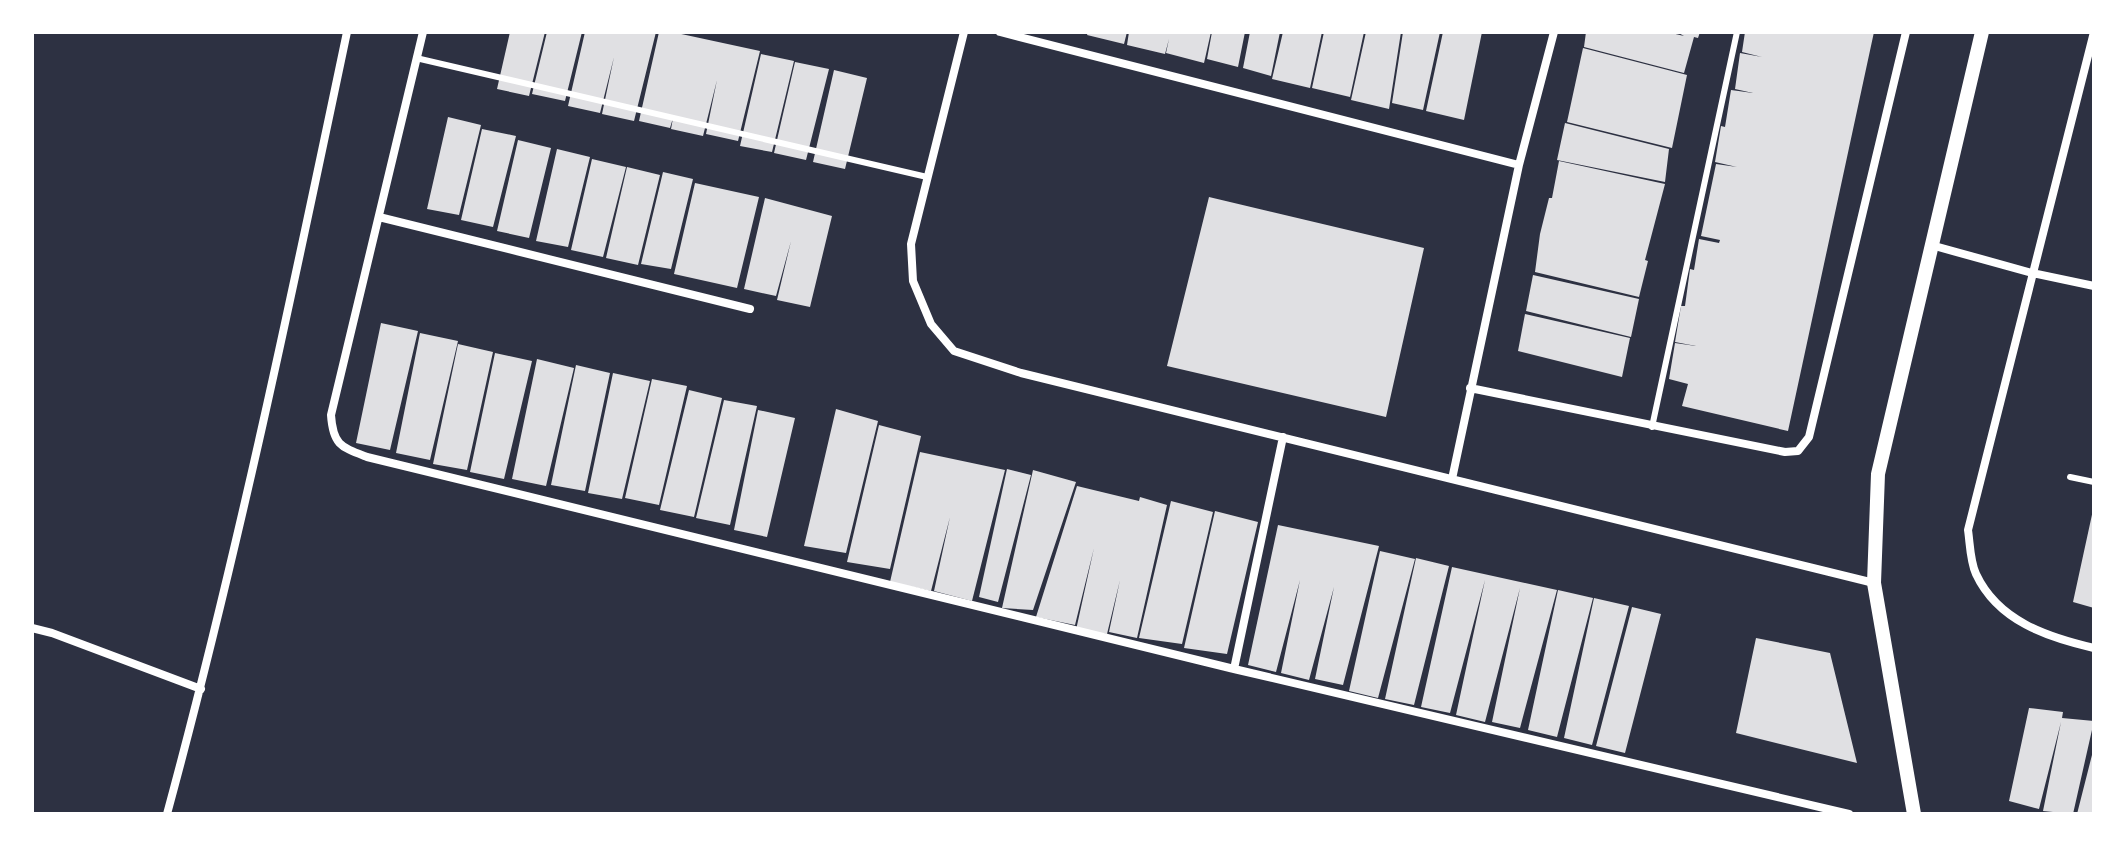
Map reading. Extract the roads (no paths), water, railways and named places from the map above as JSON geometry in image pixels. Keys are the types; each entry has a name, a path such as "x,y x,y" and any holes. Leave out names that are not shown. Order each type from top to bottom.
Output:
{"street":[{"path":"167,814 201,689 347,32"},
{"path":"423,32 331,415 332,432 341,447 367,457 1234,669 1849,814"},
{"path":"964,32 911,244 913,281 931,324 954,351 1021,373 1874,583"},
{"path":"1000,32 1519,165"},
{"path":"1452,479 1519,165 1554,32"},
{"path":"1470,388 1652,427 1785,452 1798,451 1809,437 1906,32"},
{"path":"1914,814 1874,583 1878,474 1982,32"},
{"path":"2094,32 1968,530 1975,572 1990,595 2022,625 2059,640 2094,648"},
{"path":"379,217 750,309"},
{"path":"1930,245 2032,273 2094,286"},
{"path":"1234,669 1283,437"},
{"path":"32,628 201,689"}],"lane":[{"path":"1652,427 1737,32"},
{"path":"416,58 927,177"},
{"path":"2070,477 2094,482"}]}
